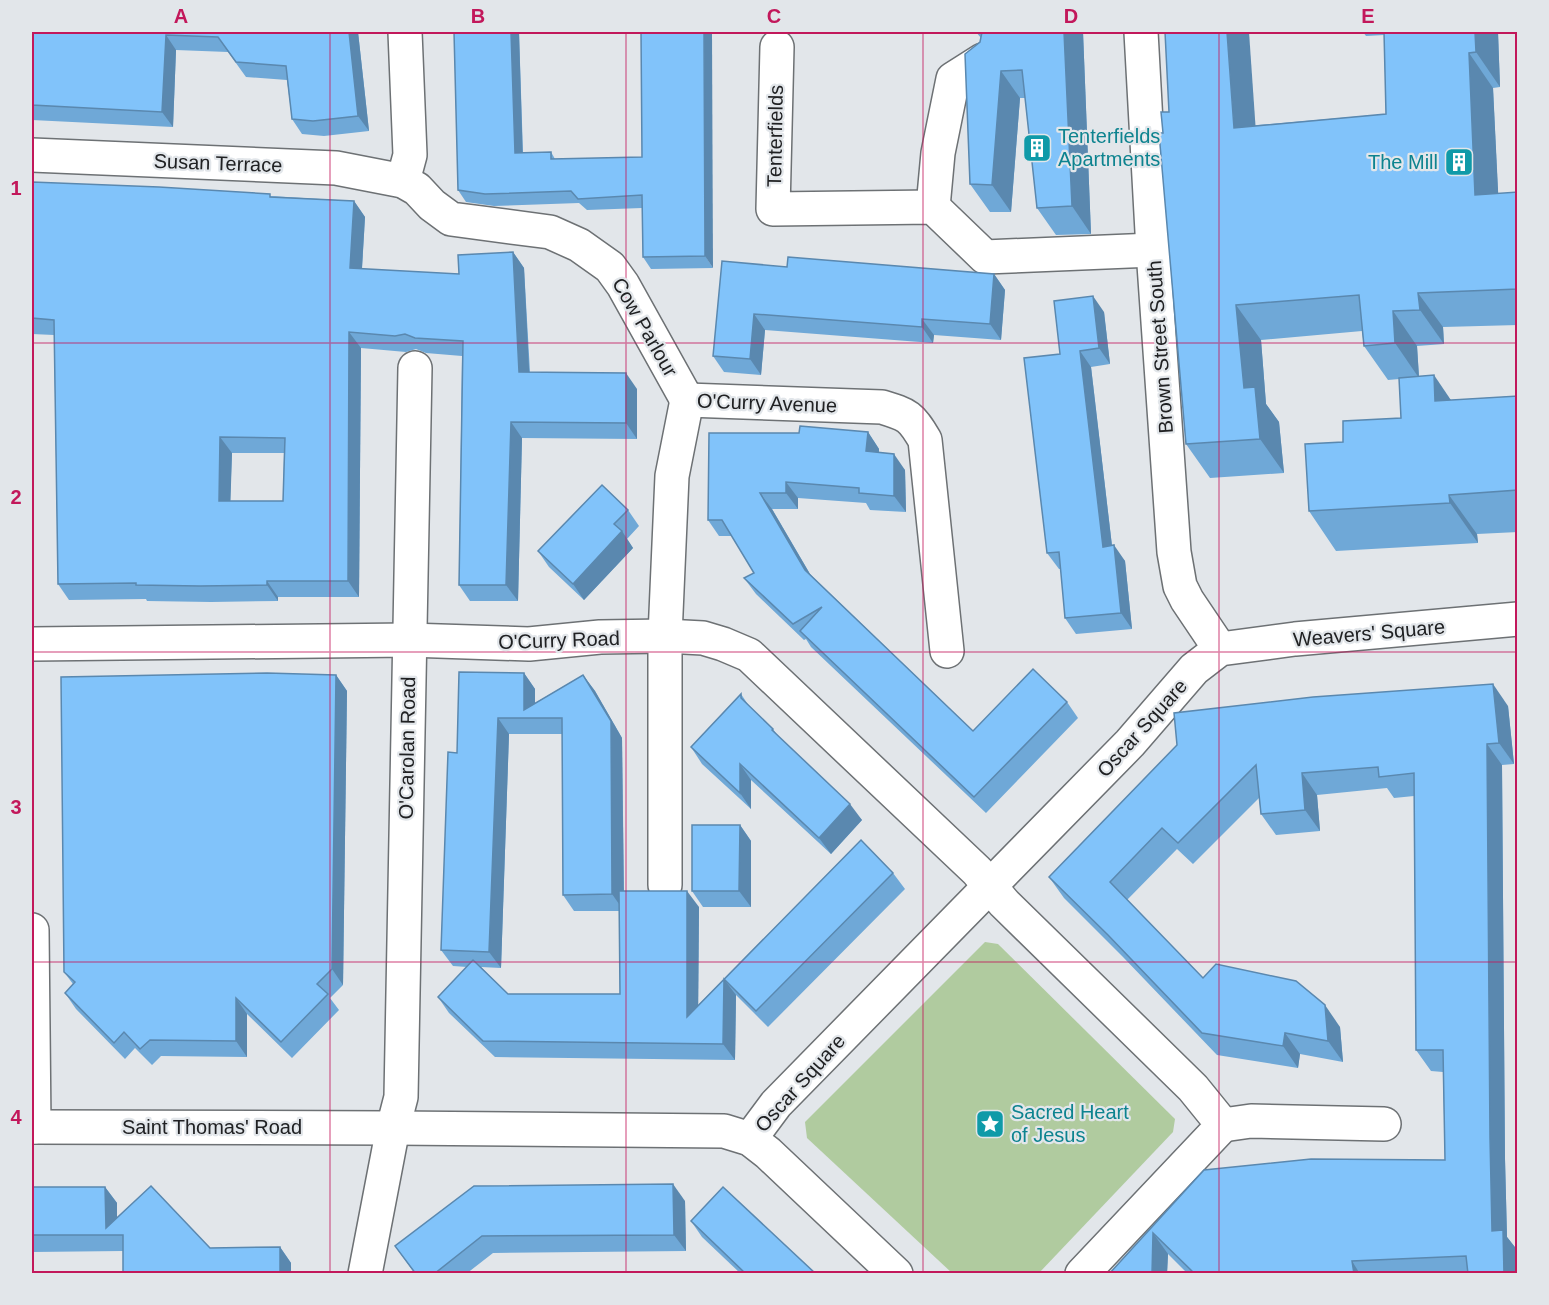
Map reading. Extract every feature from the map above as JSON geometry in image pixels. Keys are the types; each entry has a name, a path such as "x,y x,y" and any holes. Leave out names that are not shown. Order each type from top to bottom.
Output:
{"street":[{"path":"403,181 410,155 405,32"},
{"name":"Brown Street South","path":"1141,32 1153,250 1174,552 1180,586 1193,611 1220,649"},
{"name":"Tenterfields","path":"777,47 773,209 933,207"},
{"path":"983,60 953,79 938,153 933,207 985,257 1153,250"},
{"name":"Susan Terrace","path":"32,155 336,168 403,181"},
{"name":"Cow Parlour","path":"403,181 417,189 432,205 451,219 550,232 579,245 610,267 623,285 687,400"},
{"name":"O'Carolan Road","path":"393,1128 400,1097 415,368"},
{"name":"O'Curry Avenue","path":"665,885 665,636 672,476 687,400 882,407 903,413 914,421 925,440 947,651"},
{"name":"Weavers' Square","path":"1220,649 1295,639 1518,619"},
{"name":"O'Curry Road","path":"32,644 409,640 529,644 600,637 704,638 749,655 977,871 990,886"},
{"name":"Oscar Square","path":"896,1274 768,1153 750,1139 776,1104 1130,743 1194,669 1220,649"},
{"path":"990,886 1004,903 1193,1088 1223,1125"},
{"path":"32,930 33,1127"},
{"path":"1082,1274 1223,1125 1251,1121 1384,1124"},
{"name":"Saint Thomas' Road","path":"33,1127 717,1131 750,1139"},
{"path":"365,1274 393,1128"}],"green space":[{"path":"985,942 998,944 1175,1119 1173,1132 1039,1273 952,1273 807,1138 805,1122"}],"building":[{"path":"32,32 349,32 358,116 313,121 292,119 286,66 236,62 218,37 166,35 162,112 32,105"},
{"path":"454,32 511,32 515,153 551,152 551,159 642,157 641,32 704,32 705,256 643,257 642,195 578,199 571,191 485,194 458,190"},
{"path":"982,32 1064,32 1072,206 1037,208 1022,70 1001,71 992,185 970,184 965,54 980,42"},
{"path":"1165,32 1227,32 1234,128 1386,114 1384,32 1475,32 1476,52 1469,53 1475,195 1518,192 1518,289 1418,293 1420,310 1393,311 1395,343 1364,346 1359,295 1236,305 1244,388 1255,387 1260,439 1186,444 1159,133 1163,133 1161,112 1169,112"},
{"path":"32,182 159,187 270,194 270,197 354,201 350,268 459,274 458,255 513,252 519,372 626,373 626,423 511,422 506,585 459,585 463,341 415,338 405,334 395,336 349,332 348,581 267,581 267,585 200,586 136,585 136,583 58,584 54,320 32,318","holes":["220,437 285,438 283,501 219,501"]},
{"path":"788,257 994,274 990,324 922,319 922,327 754,314 750,359 713,356 722,261 787,267"},
{"path":"1093,296 1099,348 1080,351 1103,547 1114,545 1121,613 1065,618 1059,552 1047,553 1024,358 1060,354 1054,301"},
{"path":"1434,375 1435,401 1518,396 1518,490 1449,495 1450,503 1309,511 1305,444 1343,442 1343,421 1401,418 1399,378"},
{"path":"800,426 868,432 866,451 894,454 894,496 859,493 859,488 786,482 786,493 760,493 805,570 973,731 1033,669 1067,702 974,797 800,631 822,607 793,624 744,578 754,573 722,520 708,520 709,433 799,433"},
{"path":"602,485 628,510 614,524 622,531 573,584 538,551"},
{"path":"459,672 524,673 524,710 583,675 611,721 612,894 563,895 562,718 498,718 489,952 441,950 448,752 457,753"},
{"path":"267,673 336,675 332,969 317,984 328,994 281,1042 236,998 236,1041 150,1040 140,1049 124,1032 114,1043 65,993 75,982 64,972 61,677"},
{"path":"1493,684 1499,743 1487,744 1490,1138 1492,1231 1503,1230 1504,1274 1468,1274 1466,1256 1352,1261 1354,1274 1195,1274 1153,1233 1152,1274 1109,1274 1204,1170 1311,1159 1445,1160 1443,1050 1416,1050 1414,773 1379,777 1378,767 1302,773 1305,810 1261,814 1256,765 1178,843 1162,828 1110,882 1203,978 1216,964 1296,981 1325,1005 1328,1041 1285,1033 1283,1046 1202,1033 1049,877 1177,745 1174,713 1313,697"},
{"path":"741,694 741,698 772,730 850,804 819,838 740,764 740,793 691,747"},
{"path":"692,825 740,825 739,891 692,891"},
{"path":"861,840 893,873 756,1011 724,979"},
{"path":"619,891 687,891 687,1017 724,979 723,1044 483,1041 438,997 473,960 508,994 620,994"},
{"path":"673,1184 674,1235 482,1236 434,1274 416,1274 395,1246 474,1186"},
{"path":"151,1186 210,1248 280,1247 280,1274 123,1274 123,1235 32,1235 32,1187 105,1187 106,1228"},
{"path":"723,1187 816,1274 746,1274 691,1221"}],"place":[{"name":"Tenterfields Apartments","path":"1037,148"},
{"name":"The Mill","path":"1459,162"},
{"name":"Sacred Heart of Jesus","path":"990,1124"}]}
